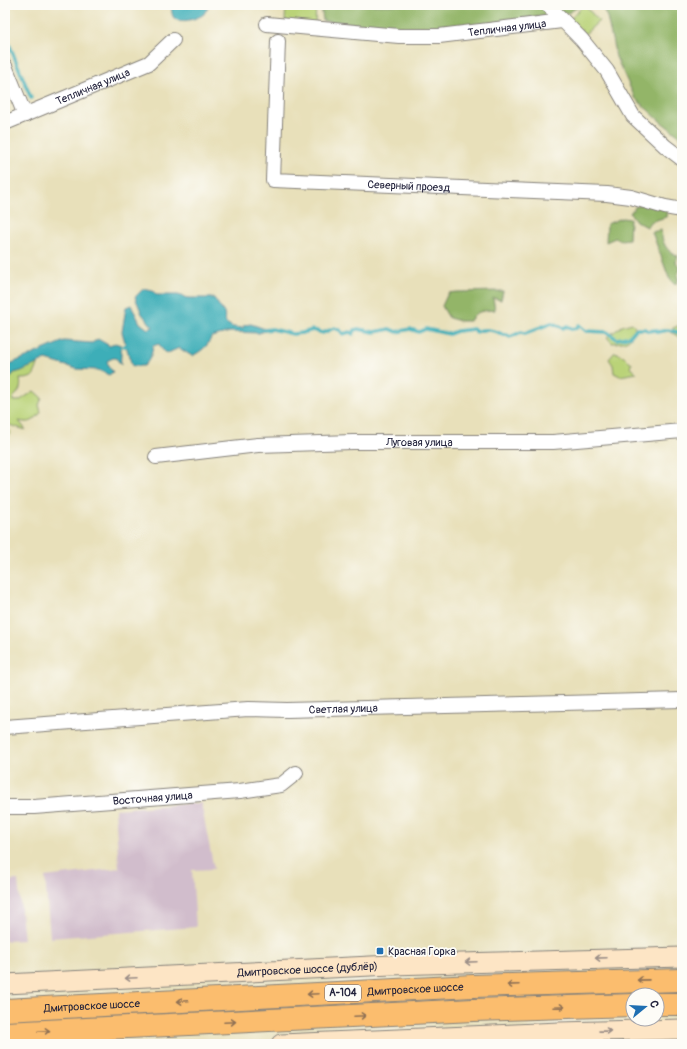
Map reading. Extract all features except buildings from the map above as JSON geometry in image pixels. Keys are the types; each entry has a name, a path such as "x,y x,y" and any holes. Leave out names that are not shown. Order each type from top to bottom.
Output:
{"highway":[{"name":"Дмитровское шоссе","path":"5,1010 473,986 682,980"},
{"path":"665,1004 682,1004"},
{"name":"А-104","path":"5,1033 465,1011 625,1005"}],"main road":[{"name":"Дмитровское шоссе (дублёр)","path":"5,984 391,965 682,957"},
{"path":"282,1044 559,1032 682,1029"},
{"path":"426,1037 454,1044"}],"street":[{"path":"548,5 562,20"},
{"name":"Тепличная улица","path":"267,24 399,36 439,36 562,20 582,40 607,71 633,116 665,146 682,159"},
{"name":"Тепличная улица","path":"5,123 149,63 173,40"},
{"name":"Северный проезд","path":"278,41 273,180 607,194 631,197 665,207 682,210"},
{"path":"5,66 25,115"},
{"name":"Луговая улица","path":"156,457 258,445 353,442 553,442 682,431"},
{"name":"Светлая улица","path":"5,727 248,709 287,710 682,700"},
{"name":"Восточная улица","path":"5,807 34,807 240,792 281,785 296,773"}],"shaded area":[{"path":"201,803 214,869 192,870 196,927 50,938 45,877 119,868 115,809"},
{"path":"18,880 24,940 5,941 5,881"}],"green space":[{"path":"286,5 316,6 315,24 285,21"},
{"path":"321,5 582,5 568,13 436,31 323,21"},
{"path":"584,5 599,21 585,34 570,19"},
{"path":"601,5 682,5 682,138 660,121 635,98 616,57 607,17"},
{"path":"642,204 668,210 666,217 650,222 647,227 636,221 630,213 635,207"},
{"path":"622,218 630,219 629,239 621,240 615,238 606,242 607,224"},
{"path":"661,230 662,239 665,246 670,252 678,256 676,262 680,268 678,281 675,285 669,278 652,232"},
{"path":"503,291 501,300 493,298 495,310 477,313 470,321 460,321 449,318 442,306 448,293"},
{"path":"632,323 635,326 631,338 628,340 612,343 607,337 622,326"},
{"path":"682,324 682,339 671,332 673,328"},
{"path":"615,352 632,363 630,367 637,373 620,376 614,373 613,365 609,359"},
{"path":"39,362 31,377 20,379 20,387 13,398 13,401 19,401 34,391 42,398 39,405 41,412 32,421 19,421 26,430 6,424 11,434 6,438 5,444 5,387 14,373"},
{"path":"663,1040 667,1044 560,1044"}],"water":[{"path":"171,5 207,5 208,9 204,14 197,18 180,21 174,18"},
{"path":"143,289 153,291 157,295 178,295 188,298 214,298 224,313 226,323 233,327 243,328 244,325 251,324 268,330 259,333 230,332 211,337 201,351 192,356 179,348 168,353 164,352 159,344 153,346 150,357 144,366 132,366 122,332 126,307 131,305 140,323 148,329 153,327 142,314 135,297"},
{"path":"98,339 110,346 115,343 121,345 121,365 116,358 107,361 113,372 109,375 98,370 77,369 46,360 14,373 5,387 5,366 64,341 92,343"}],"waterway":[{"path":"5,34 31,98"},
{"path":"264,330 272,329 293,334 313,330 323,333 334,328 340,330 343,334 350,332 353,334 355,330 358,329 374,332 390,329 397,332 410,329 419,332 426,329 449,334 457,331 474,329 476,332 490,330 510,337 521,332 525,333 552,323 563,328 567,326 571,329 577,328 579,325 586,331 607,332 617,339 630,336 636,329 645,329 649,331 656,330 658,332 668,330 682,333"},
{"path":"124,346 131,345"}],"place":[{"name":"Красная Горка","path":"380,951"}]}
